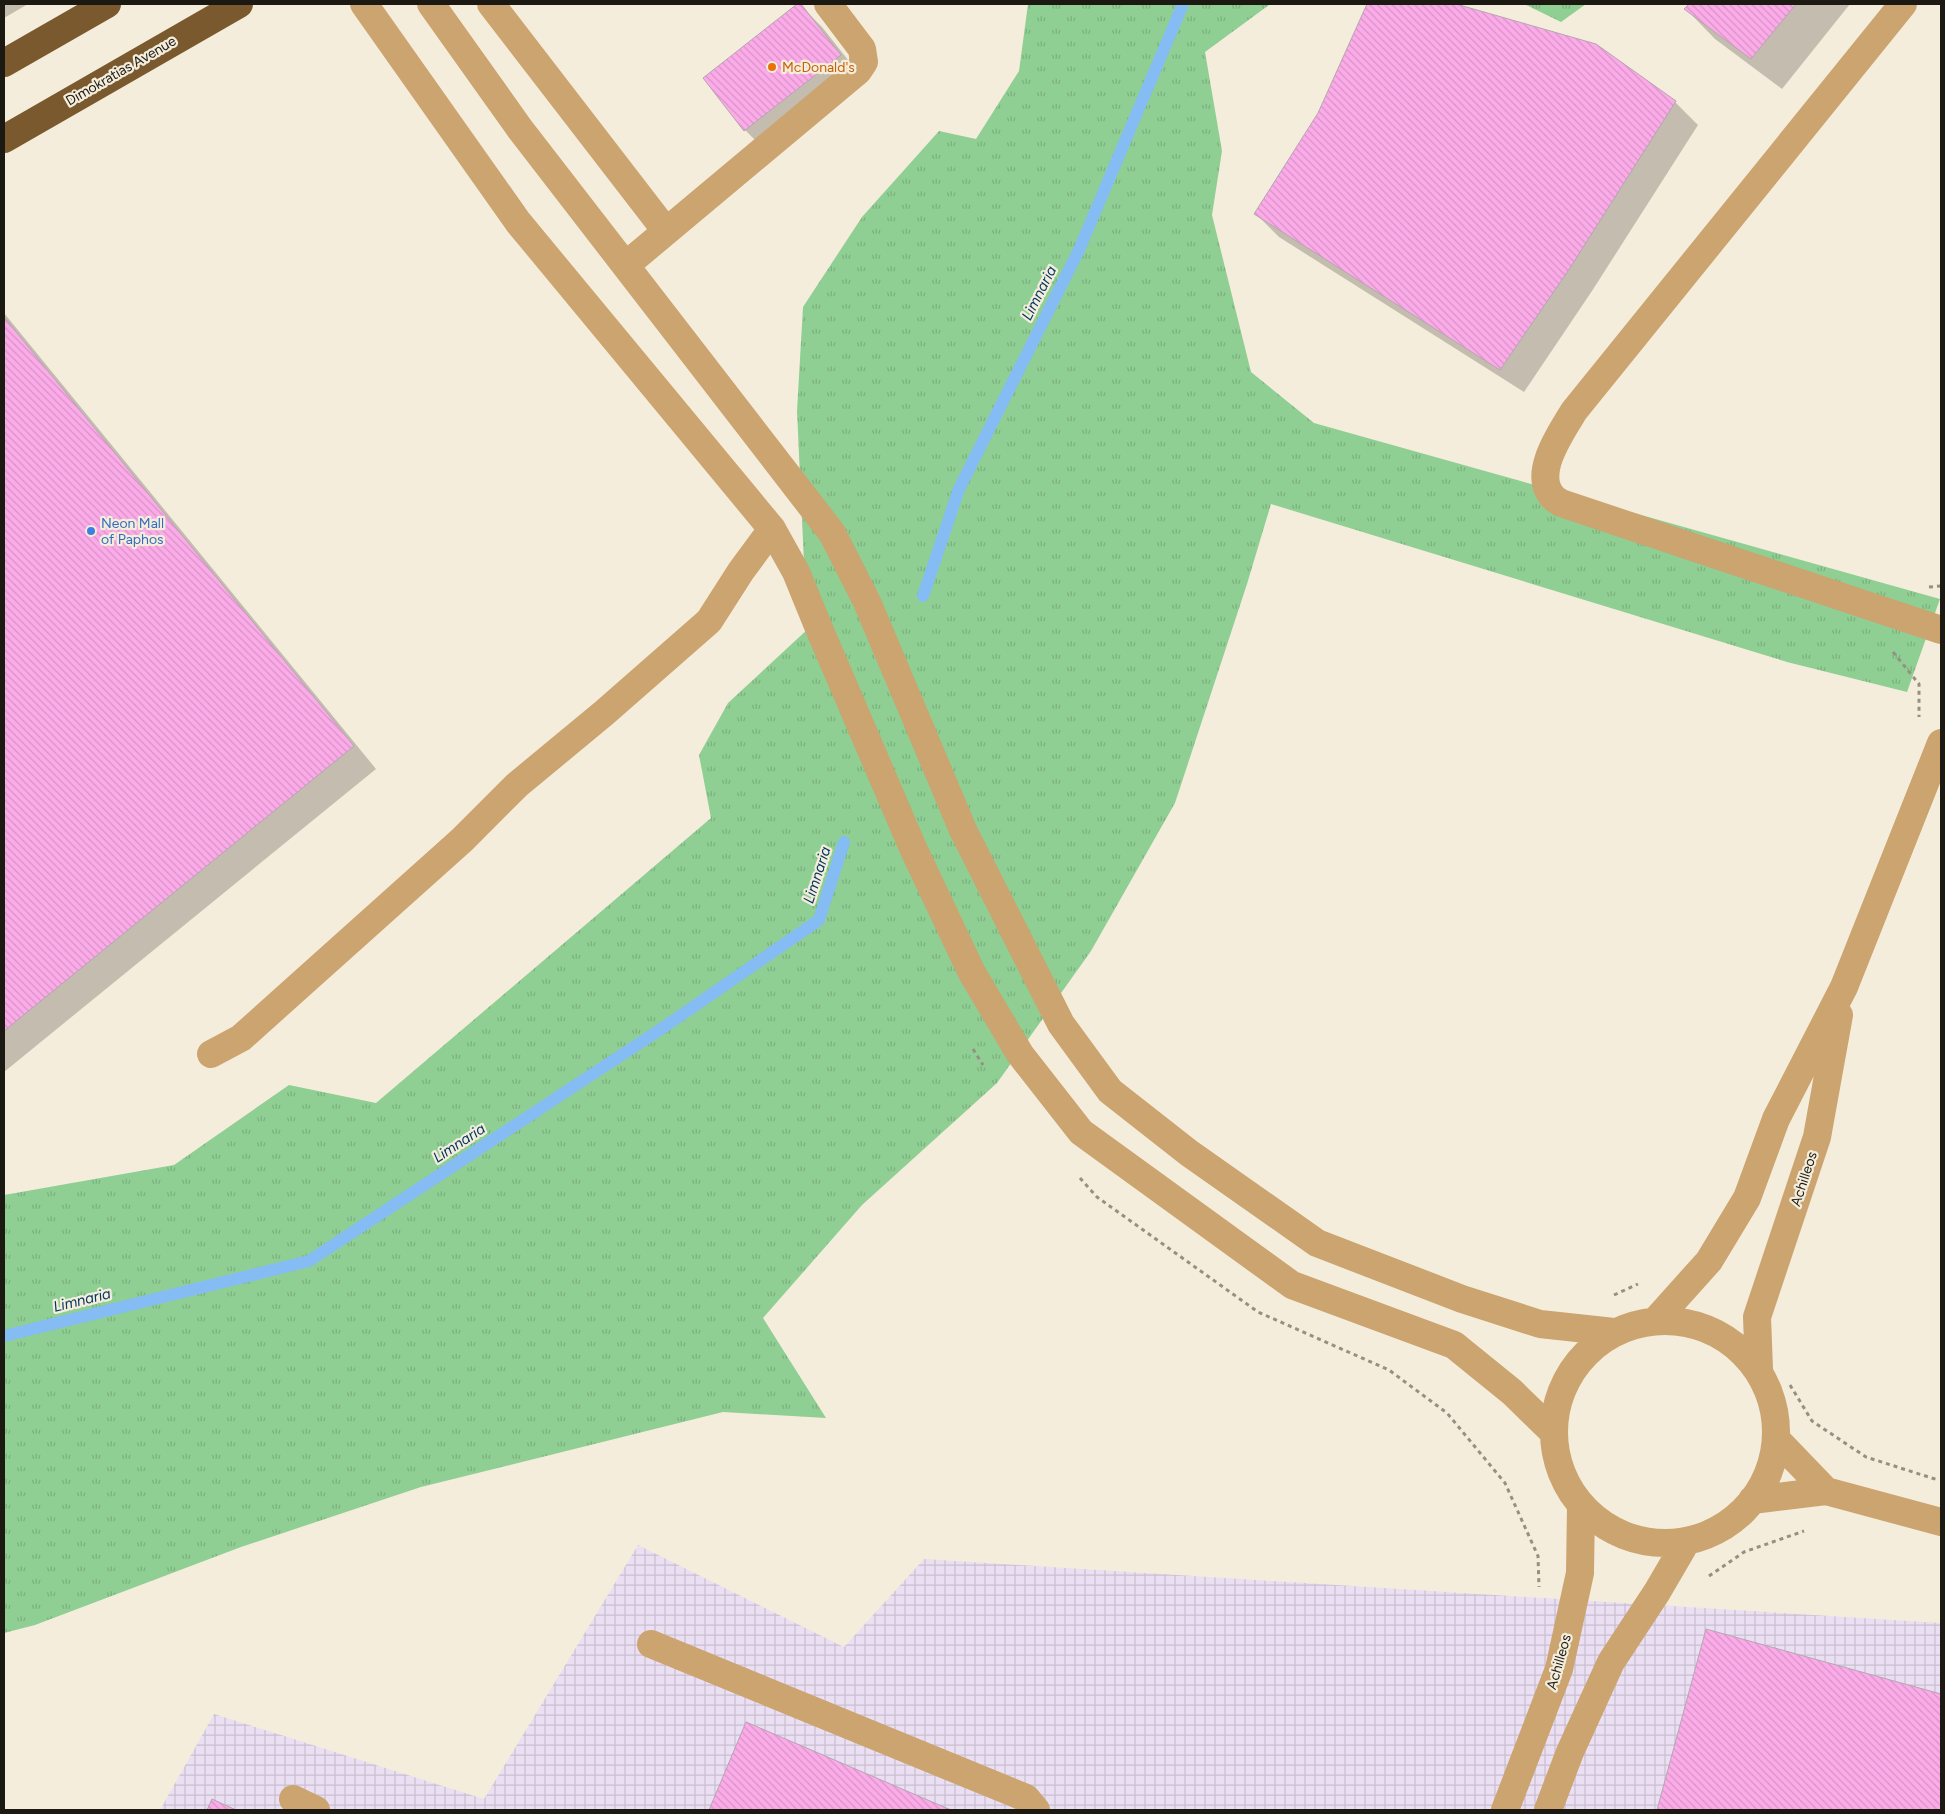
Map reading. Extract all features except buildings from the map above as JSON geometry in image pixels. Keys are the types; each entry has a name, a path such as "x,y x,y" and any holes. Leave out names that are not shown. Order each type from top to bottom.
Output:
{"highway":[{"name":"Dimokratias Avenue","path":"4,139 239,4"},
{"path":"4,63 100,5"}],"street":[{"path":"364,4 518,222 772,529 796,572 913,848 977,981 1020,1054 1082,1132 1292,1286 1454,1346 1512,1392 1553,1432"},
{"path":"431,4 520,129 832,533 867,602 963,830 1061,1024 1110,1091 1189,1153 1317,1243 1462,1299 1540,1324 1614,1332"},
{"path":"491,4 666,231"},
{"path":"626,265 858,71 864,62 862,49 828,4"},
{"path":"1903,4 1574,411 1550,452 1545,470 1547,486 1551,496 1561,503 1941,630"},
{"path":"211,1054 241,1038 462,840 517,785 604,713 709,621 741,571 772,529"},
{"name":"Achilleos","path":"1656,1320 1709,1261 1747,1198 1776,1119 1844,987 1941,745"},
{"name":"Achilleos","path":"1759,1368 1757,1317 1817,1137 1844,987"},
{"path":"1656,1320 1714,1330 1759,1368 1778,1421 1772,1474 1737,1521 1685,1544 1628,1539 1581,1507 1560,1472 1553,1432 1560,1392 1582,1357 1614,1332 1656,1320"},
{"path":"1776,1439 1826,1491"},
{"path":"1752,1500 1826,1491 1941,1522"},
{"name":"Achilleos","path":"1505,1810 1560,1669 1580,1573 1581,1507"},
{"path":"1548,1810 1570,1752 1611,1662 1657,1592 1685,1544"},
{"path":"651,1644 1026,1798 1036,1810"}],"path":[{"path":"1888,646 1919,684 1919,722"},
{"path":"970,1043 985,1068"},
{"path":"1078,1176 1097,1197 1258,1312 1389,1370 1447,1413 1505,1484 1538,1556 1539,1593"},
{"path":"1605,1299 1641,1283"},
{"path":"1788,1381 1812,1421 1866,1457 1938,1480"},
{"path":"1704,1580 1744,1552 1806,1530"}],"shaded area":[{"path":"638,1545 844,1647 924,1559 1941,1623 1941,1810 160,1810 214,1714 484,1799"}],"green space":[{"path":"1028,4 1275,4 1269,5 1205,52 1222,151 1212,215 1251,372 1314,423 1940,599 1907,692 1787,662 1271,504 1247,584 1175,803 1091,951 997,1083 862,1205 763,1318 826,1418 723,1412 421,1487 241,1547 35,1625 4,1633 4,1195 174,1165 289,1085 376,1103 711,818 699,755 728,703 809,628 797,411 803,307 862,217 939,131 976,139 1019,71"},
{"path":"1524,4 1586,4 1561,22"}],"waterway":[{"name":"Limnaria","path":"923,596 959,489 1079,250 1183,4"},
{"name":"Limnaria","path":"4,1336 309,1261 664,1027 819,920 844,842"}],"place":[{"name":"McDonald's","path":"772,67"},
{"name":"Neon Mall of Paphos","path":"91,531"}]}
